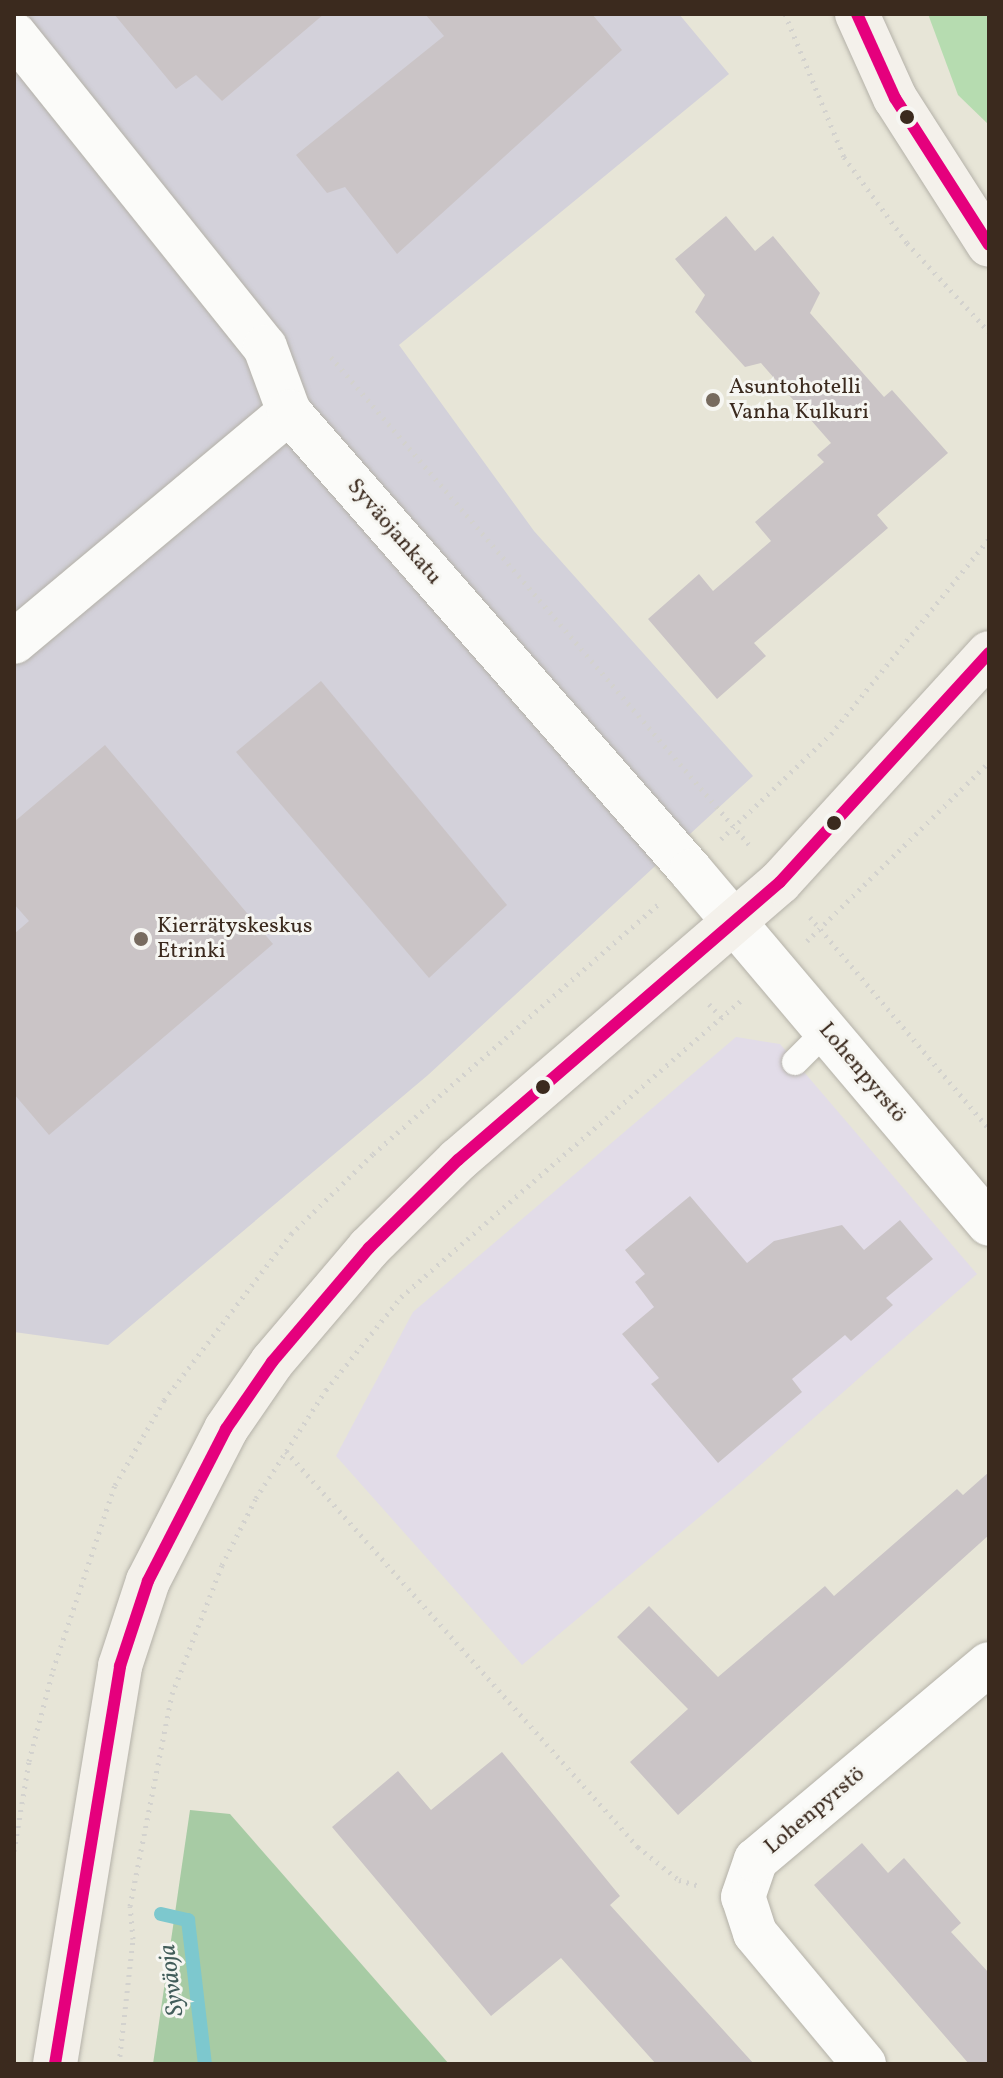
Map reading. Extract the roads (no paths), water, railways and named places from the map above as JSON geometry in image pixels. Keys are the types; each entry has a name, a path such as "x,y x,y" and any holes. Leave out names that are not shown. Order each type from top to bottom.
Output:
{"street":[{"path":"857,14 895,98 974,198 989,245"},
{"path":"14,34 265,347 289,412 14,642"},
{"name":"Syväojankatu","path":"289,412 734,924"},
{"path":"55,2064 120,1666 148,1581 226,1429 272,1362 380,1237 458,1160 780,882 983,655"},
{"name":"Lohenpyrstö","path":"734,924 989,1224"},
{"name":"Lohenpyrstö","path":"864,2064 755,1933 743,1897 756,1860 989,1664"}],"lane":[{"path":"795,1062 826,1031"}],"waterway":[{"name":"Syväoja","path":"161,1914 188,1920 205,2064"}],"place":[{"name":"Asuntohotelli Vanha Kulkuri","path":"713,400"},
{"name":"Kierrätyskeskus Etrinki","path":"141,939"}]}
